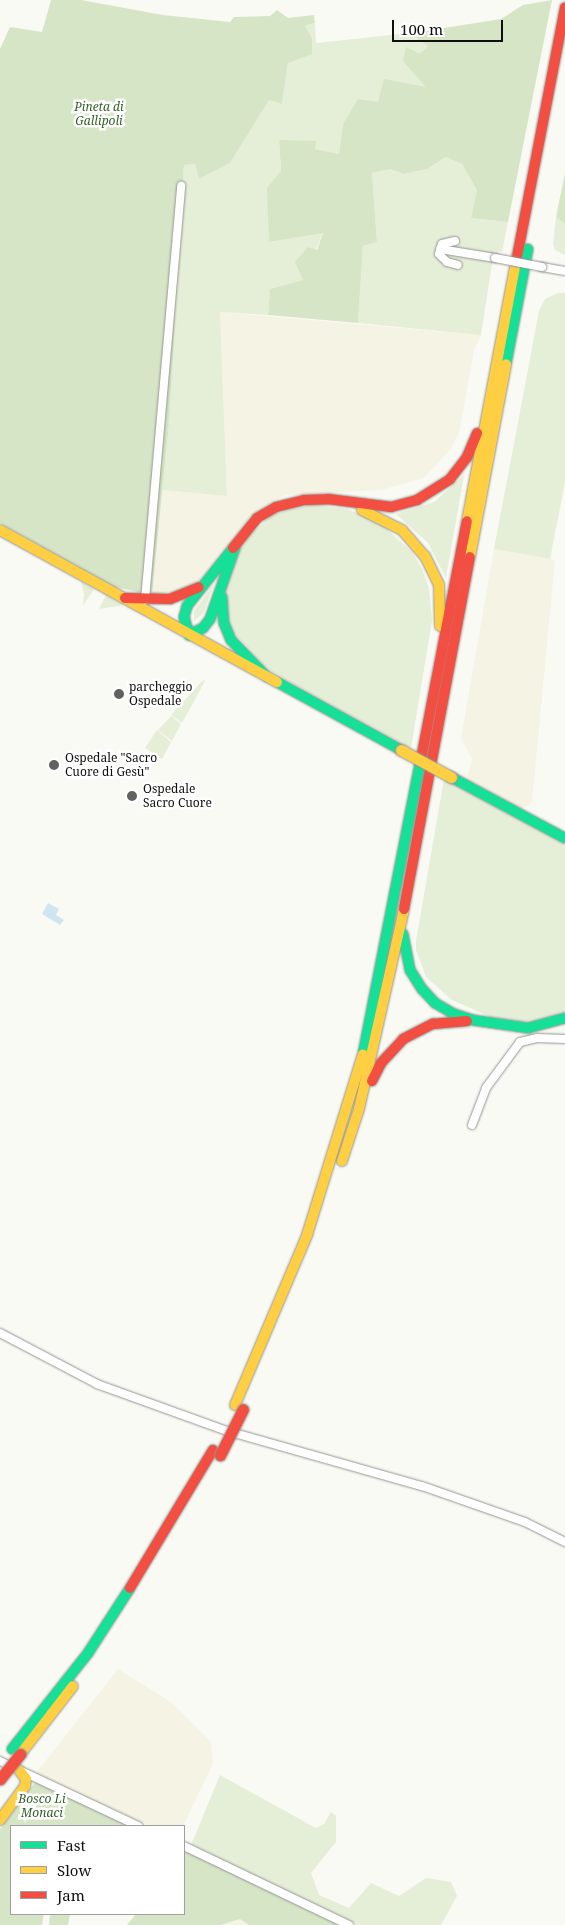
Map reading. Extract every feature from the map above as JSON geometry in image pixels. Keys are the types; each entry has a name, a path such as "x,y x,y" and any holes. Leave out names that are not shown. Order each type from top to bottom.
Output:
{"main road":[{"path":"239,1407 307,1235 363,1054 565,8"},
{"path":"0,1779 16,1752 93,1646 217,1452 315,1238 359,1109 402,921 565,55"},
{"path":"189,635 184,613 204,584 250,526 266,513 290,502 317,499 391,506 426,496 450,479 467,457 476,434 490,362 504,318"},
{"path":"317,499 368,512 390,522 416,544 433,570 442,612 428,700 427,728"},
{"path":"0,530 189,635 565,838"},
{"path":"189,635 207,624 236,545"},
{"path":"224,577 222,607 231,640 267,677"},
{"path":"124,598 145,600 170,599 204,584"},
{"path":"402,921 410,970 422,990 435,1003 472,1020"},
{"path":"359,1109 381,1063 403,1039 433,1024 472,1020 528,1028 565,1018"},
{"path":"0,1763 16,1752"},
{"path":"0,1820 24,1786 26,1780 19,1770"}],"street":[{"path":"145,600 181,186"},
{"path":"440,249 446,241 455,240"},
{"path":"440,249 565,271"},
{"path":"440,249 443,258 458,265"},
{"path":"472,1125 486,1088 520,1042 546,1038 565,1040"},
{"path":"0,1333 97,1384 227,1431 422,1486 525,1522 565,1542"},
{"path":"0,1763 19,1770 136,1825"},
{"path":"185,1846 349,1925"}],"shaded area":[{"path":"220,312 481,335 474,351 459,433 450,450 424,478 381,490 285,495 265,506 198,582 185,589 152,595 162,490 227,496"},
{"path":"494,549 555,560 532,802 522,809 467,778 472,759 461,738"},
{"path":"118,1669 171,1702 211,1742 213,1764 183,1825 144,1825 36,1773"},
{"path":"232,1919 241,1919 249,1925 220,1925"}],"green space":[{"name":"Pineta di Gallipoli","path":"51,0 81,0 163,15 230,22 234,17 270,16 277,10 288,18 314,15 315,23 305,26 312,38 312,54 288,63 282,104 269,100 230,163 199,179 195,164 184,165 169,421 152,595 115,587 0,523 0,49 10,27 42,32"},
{"path":"552,0 508,222 471,218 477,190 462,164 446,157 427,169 404,174 390,169 372,173 377,242 363,246 358,323 268,315 270,289 303,280 295,262 308,247 317,250 323,233 269,242 267,188 281,171 279,140 316,141 315,149 339,154 343,124 358,99 378,102 384,79 426,87 403,61 406,47 420,54 428,46 417,39 419,32 501,19 523,5"},
{"path":"315,23 316,43 419,32 417,39 428,46 421,54 427,87 378,102 343,124 339,154 314,149 315,141 279,141 281,171 270,242 323,232 304,280 270,289 268,315 220,312 227,496 162,490 184,165 195,164 199,179 230,163 269,99 282,104 288,63 305,26"},
{"path":"446,157 462,164 478,190 471,218 508,222 502,252 494,251 481,335 358,323 363,246 377,242 372,173 390,169 404,174 427,169"},
{"path":"565,173 565,224 556,217"},
{"path":"556,217 565,224 565,255 555,250 553,244"},
{"path":"558,293 565,293 565,482 550,559 494,549 539,311 545,299"},
{"path":"464,475 446,578 428,543 396,514 434,502"},
{"path":"310,505 347,509 378,521 412,552 422,569 429,588 432,621 411,748 270,671 231,630 225,588 241,545 271,515"},
{"path":"81,582 94,589 83,606 84,594"},
{"path":"214,584 203,614 194,621 194,611"},
{"path":"106,595 124,605 99,609"},
{"path":"203,680 205,681 182,723 171,715"},
{"path":"171,716 181,724 172,741 158,730"},
{"path":"157,730 171,742 162,759 145,748"},
{"path":"444,779 565,844 565,1012 530,1022 493,1018 452,1000 426,977 416,950 416,941"},
{"path":"220,1775 316,1828 324,1824 331,1812 336,1816 336,1842 311,1873 319,1895 349,1908 371,1883 399,1896 426,1878 451,1882 457,1896 441,1925 358,1925 191,1845"},
{"name":"Bosco Li Monaci","path":"36,1781 131,1825 10,1825 10,1915 44,1915 42,1925 0,1925 0,1829"},
{"path":"185,1849 343,1925 249,1925 240,1919 220,1925 127,1925 135,1915 185,1915"},
{"path":"50,1915 70,1915 68,1925 49,1925"}],"water":[{"path":"48,903 59,909 56,915 64,920 60,925 42,914"}],"traffic: fast":[{"path":"506,364 528,249"},
{"path":"233,548 187,606 184,617 189,635 203,628 210,619 236,545"},
{"path":"222,597 224,623 231,640 267,677"},
{"path":"277,682 401,750"},
{"path":"363,1054 422,754"},
{"path":"451,777 565,838"},
{"path":"403,934 410,970 422,989 435,1003 454,1014 472,1020 528,1028 565,1018"},
{"path":"12,1749 88,1653 130,1588"}],"traffic: slow":[{"path":"467,521 517,257"},
{"path":"470,557 506,364"},
{"path":"362,510 402,530 425,556 439,585 440,626"},
{"path":"0,530 277,682"},
{"path":"401,750 451,777"},
{"path":"342,1161 359,1109 404,909"},
{"path":"235,1405 307,1235 363,1054"},
{"path":"22,1752 73,1686"},
{"path":"0,1820 25,1786 26,1779 19,1770"}],"traffic: jam":[{"path":"517,257 565,8"},
{"path":"233,548 257,518 276,507 304,500 328,499 391,507 417,500 450,479 467,457 477,433"},
{"path":"422,754 467,521"},
{"path":"404,909 470,557"},
{"path":"125,598 170,599 199,587"},
{"path":"372,1081 381,1063 403,1039 433,1024 467,1021"},
{"path":"220,1455 243,1409"},
{"path":"130,1588 213,1450"},
{"path":"0,1779 20,1754"}],"place":[{"name":"parcheggio Ospedale","path":"119,694"},
{"name":"Ospedale \"Sacro Cuore di Gesù\"","path":"54,765"},
{"name":"Ospedale Sacro Cuore","path":"132,796"}]}
